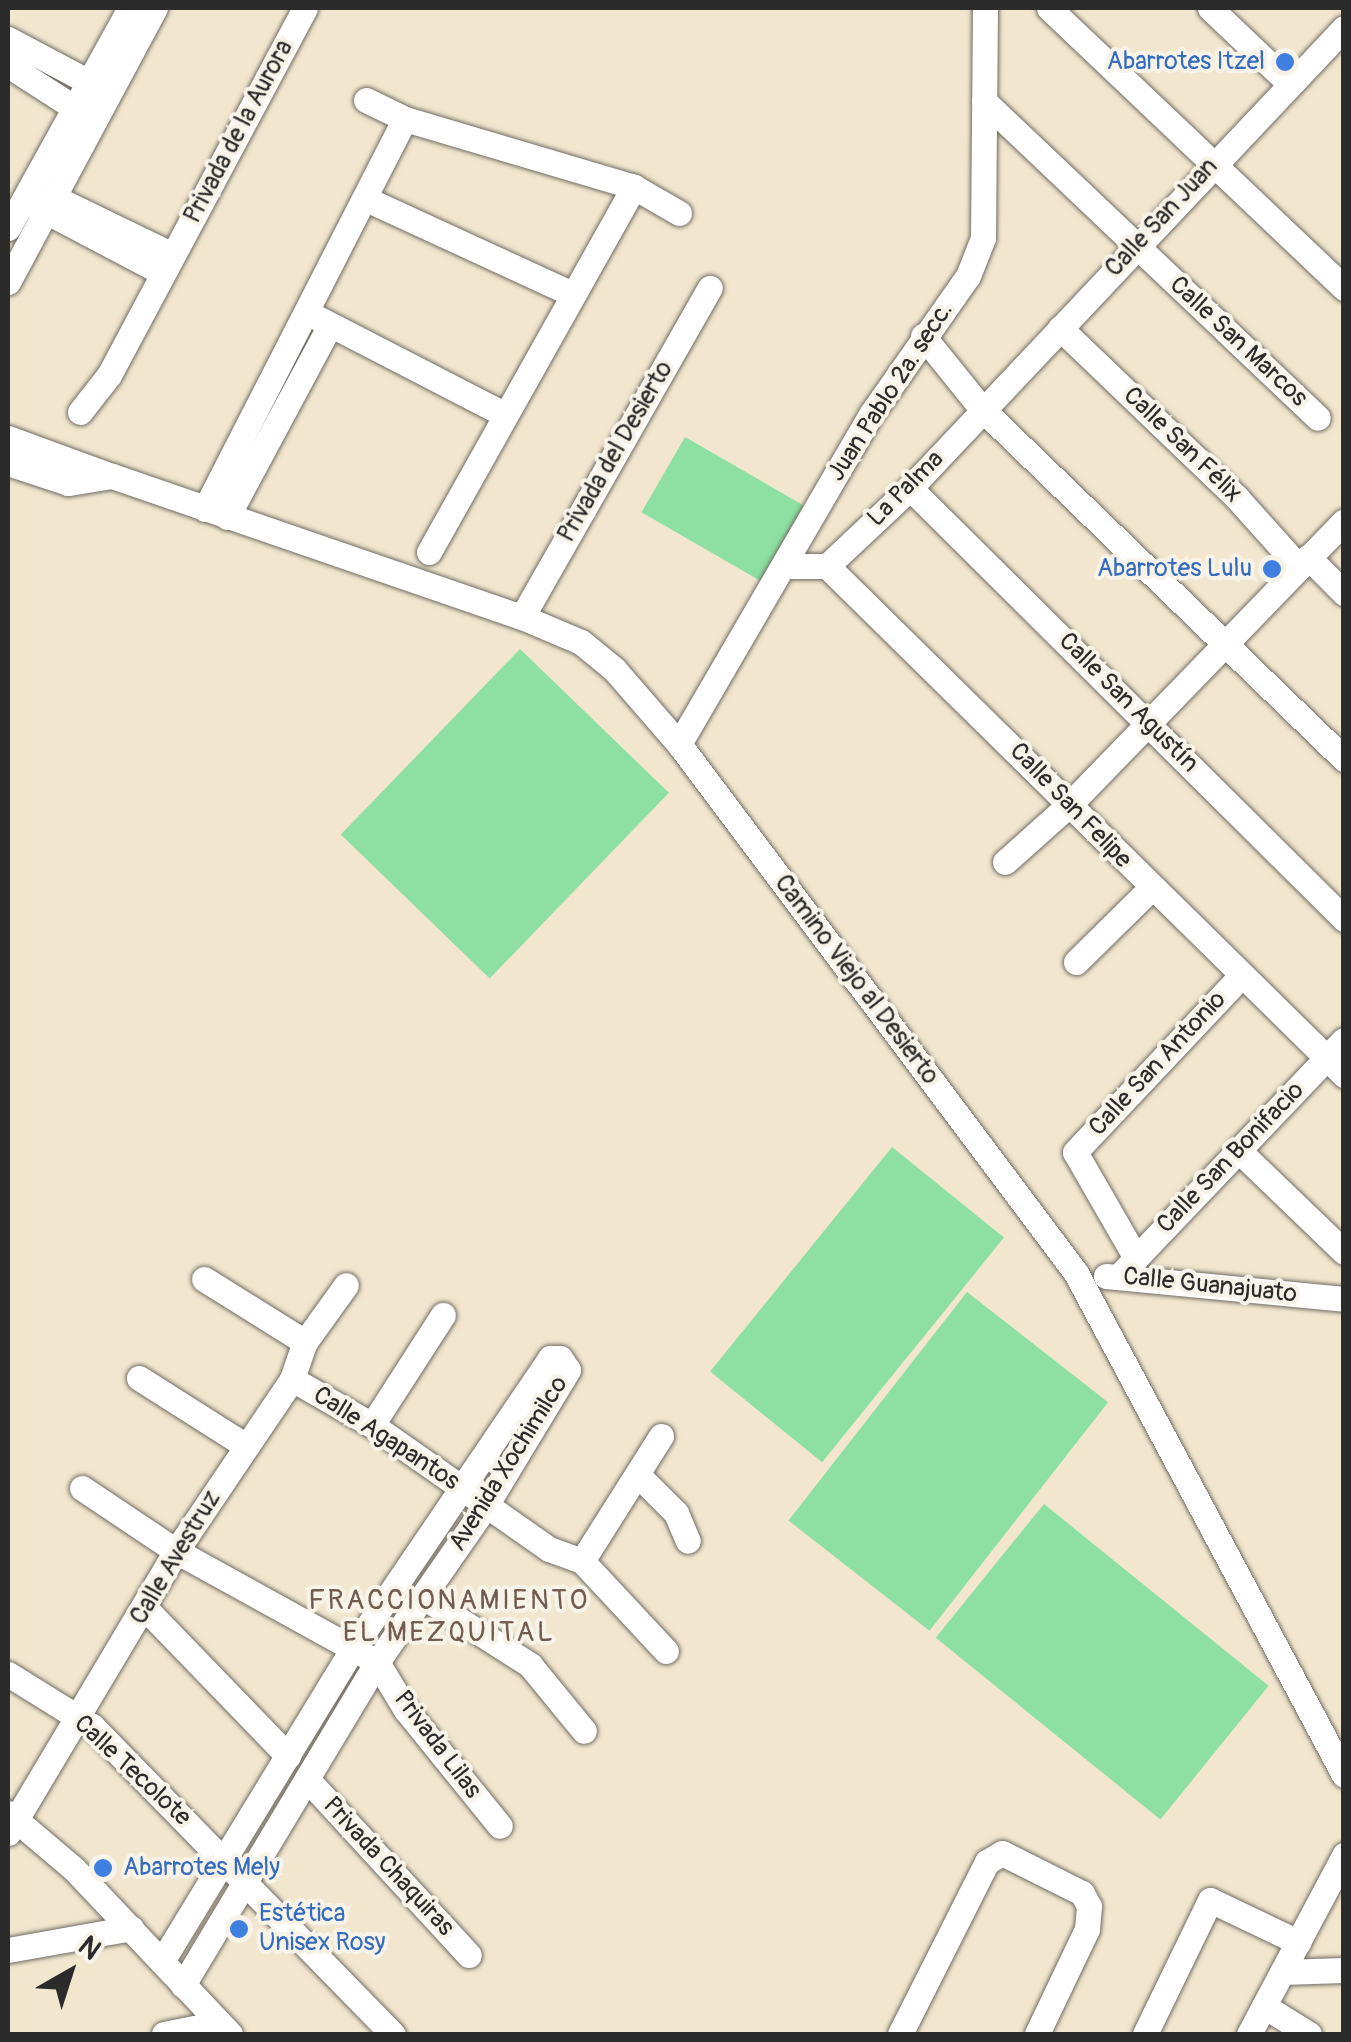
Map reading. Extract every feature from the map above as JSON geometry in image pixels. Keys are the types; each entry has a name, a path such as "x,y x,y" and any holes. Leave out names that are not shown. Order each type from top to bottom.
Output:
{"street":[{"path":"8,282 74,108 99,88 130,8"},
{"path":"8,228 38,198 99,88 155,8"},
{"name":"Privada de la Aurora","path":"80,412 109,375 305,8"},
{"name":"Juan Pablo 2a. secc.","path":"679,744 923,336 968,276 983,238 985,8"},
{"path":"1049,8 1344,288"},
{"path":"1210,8 1289,83"},
{"name":"Calle San Juan","path":"982,410 1135,244 1344,28"},
{"path":"8,39 57,81 74,108"},
{"path":"8,65 57,81 99,88"},
{"path":"366,100 405,119 634,187 679,212"},
{"name":"Calle San Marcos","path":"984,101 1318,418"},
{"path":"216,513 320,319 366,198 405,119"},
{"path":"429,552 634,187"},
{"path":"38,198 168,264"},
{"path":"366,198 574,294"},
{"name":"Privada del Desierto","path":"522,617 710,288"},
{"path":"320,319 506,415"},
{"name":"Calle San Félix","path":"1060,328 1303,562 1344,593"},
{"path":"923,336 982,410 1344,759"},
{"name":"La Palma","path":"827,566 910,488 982,410"},
{"name":"Camino Viejo al Desierto","path":"8,438 522,617 581,642 679,744 1076,1273 1344,1775"},
{"name":"Camino Viejo al Desierto","path":"8,463 68,483 112,476"},
{"name":"Calle San Agustín","path":"910,488 1344,918"},
{"path":"1004,862 1149,724 1344,521"},
{"path":"784,566 827,566"},
{"name":"Calle San Felipe","path":"827,566 1071,802 1150,889 1334,1067"},
{"path":"1076,962 1150,889"},
{"name":"Calle San Antonio","path":"1136,1258 1076,1152 1240,977"},
{"name":"Calle San Bonifacio","path":"1118,1277 1238,1150 1334,1067 1344,1040"},
{"path":"1238,1150 1344,1252"},
{"name":"Calle Guanajuato","path":"1076,1273 1344,1299"},
{"path":"204,1279 304,1342"},
{"name":"Calle Avestruz","path":"11,1822 146,1610 176,1551 292,1379 304,1342 346,1286"},
{"path":"372,1425 443,1315"},
{"name":"Avenida Xochimilco","path":"162,1962 354,1648 476,1497 568,1370 560,1358 550,1358 476,1497 425,1598 377,1662 184,1984"},
{"path":"138,1378 246,1446"},
{"name":"Calle Agapantos","path":"292,1379 372,1425 549,1549 582,1561"},
{"path":"661,1436 582,1561 666,1651"},
{"path":"638,1475 676,1514 688,1541"},
{"path":"82,1488 176,1551 377,1662"},
{"path":"425,1598 530,1664 584,1731"},
{"path":"146,1610 288,1756"},
{"name":"Privada Lilas","path":"377,1662 406,1710 500,1826"},
{"name":"Calle Tecolote","path":"8,1674 79,1718 246,1880 393,2034"},
{"name":"Privada Chaquiras","path":"307,1779 469,1955"},
{"path":"11,1822 132,1928 224,2028"},
{"path":"900,2034 988,1862 1002,1852 1082,1893 1089,1906 1087,1929 1037,2034"},
{"path":"1249,2034 1344,1855"},
{"path":"1145,2034 1205,1904 1218,1899 1298,1942"},
{"path":"8,1950 132,1928"},
{"path":"1282,1972 1344,1970"},
{"path":"1264,2006 1309,2034"},
{"path":"164,2034 224,2028"}],"green space":[{"path":"685,437 807,508 764,583 642,512"},
{"path":"520,649 669,793 490,978 341,835"},
{"path":"892,1147 1004,1238 822,1462 710,1372"},
{"path":"967,1292 1108,1402 930,1631 788,1521"},
{"path":"1044,1504 1269,1686 1160,1820 936,1638"}],"place":[{"name":"Abarrotes Itzel","path":"1285,62"},
{"name":"Abarrotes Lulu","path":"1272,569"},
{"name":"Abarrotes Mely","path":"103,1868"},
{"name":"Estética Unisex Rosy","path":"239,1929"}],"district":[{"name":"FRACCIONAMIENTO EL MEZQUITAL","path":"449,1617"}]}
